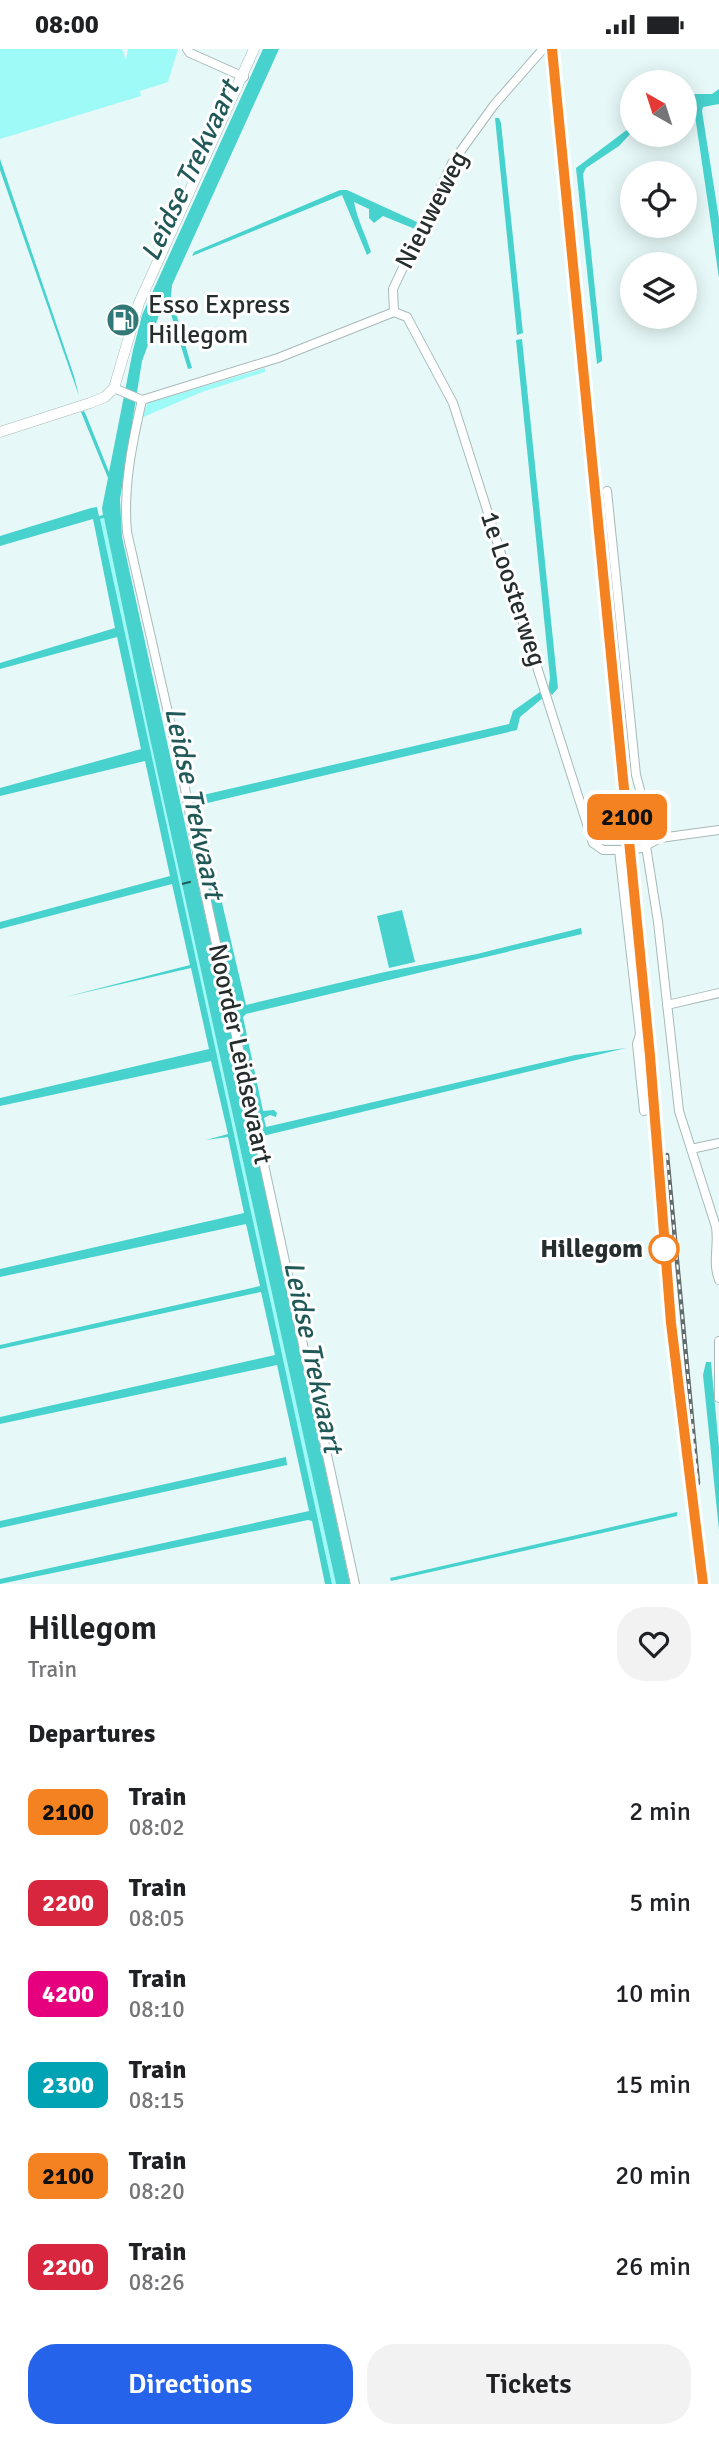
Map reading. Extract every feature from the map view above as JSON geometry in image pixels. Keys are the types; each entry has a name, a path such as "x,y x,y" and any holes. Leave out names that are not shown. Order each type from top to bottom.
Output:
{"main road":[{"path":"0,432 119,391 139,303 256,49"}],"street":[{"path":"187,49 190,53 243,77"},
{"name":"Nieuweweg","path":"394,312 393,289 452,163 494,105 543,49"},
{"path":"119,391 140,400 278,358 394,312"},
{"name":"1e Loosterweg","path":"394,312 407,317 453,403 591,837 603,850 619,850"},
{"name":"Noorder Leidsevaart","path":"140,400 131,447 125,507 127,532 184,783 232,1019 355,1584"},
{"path":"607,491 636,775 642,797 679,1111 718,1239 714,1259 719,1280"},
{"path":"644,1111 637,1045 640,1034 619,850 647,845 660,838 719,830"},
{"path":"667,1005 719,993"},
{"path":"691,1149 719,1143"},
{"path":"719,1341 719,1398"}],"shaded area":[{"path":"0,49 122,49 126,60 128,49 178,49 168,82 140,91 141,96 0,139"},
{"path":"265,368 265,372 202,392 141,418 147,404 151,402"},
{"path":"104,518 336,1584 332,1584 99,519"},
{"path":"690,1410 699,1536 683,1411"}],"water":[{"name":"Leidse Trekvaart","path":"263,49 279,49 172,285 171,296 192,368 188,369 170,311 164,302 142,361 120,499 122,537 225,1006 231,1004 190,798 509,724 513,711 540,692 544,697 520,717 517,730 199,805 246,1005 581,928 582,934 246,1014 243,1017 263,1111 274,1110 277,1113 276,1117 270,1115 264,1118 266,1127 575,1055 626,1048 263,1136 232,1015 228,1017 350,1584 336,1584 104,518 100,519 332,1584 325,1584 312,1521 308,1520 0,1584 0,1579 309,1511 277,1365 0,1424 0,1417 275,1355 261,1292 0,1349 0,1345 260,1286 246,1224 0,1277 0,1269 244,1213 228,1137 206,1140 228,1134 211,1061 0,1106 0,1098 209,1049 191,968 65,997 190,965 172,884 0,929 0,922 170,876 145,761 0,796 0,788 141,749 117,637 0,669 0,663 115,628 93,519 0,546 0,536 91,508 97,507 99,516 103,515 108,478 81,412 84,411 86,415 109,472 142,315"},
{"path":"719,89 719,104 703,107 702,111 719,219 719,278 697,129 697,94 712,94"},
{"path":"495,118 499,118 501,123 523,333 517,335"},
{"path":"620,135 619,146 586,168 583,174 602,357 602,361 597,364 576,168"},
{"path":"0,159 74,376 79,396 0,170"},
{"path":"340,190 347,190 417,222 415,229 383,216 374,223 369,218 369,209 354,202 371,252 367,255 342,195 192,256 194,252"},
{"path":"522,339 558,688 552,695 548,690 550,678 516,340"},
{"path":"402,910 415,962 389,968 377,916"},
{"path":"706,1362 711,1362 719,1448 719,1530 703,1375"},
{"path":"286,1457 287,1465 0,1528 0,1521"},
{"path":"677,1512 677,1516 391,1581 390,1578"}],"ferry route":[{"path":"182,884 198,880"}],"railway":[{"path":"552,49 650,1056 676,1377 703,1584"},
{"path":"667,1155 698,1483"}],"train":[{"name":"2100","path":"552,49 650,1056 671,1323 703,1584"}],"place":[{"name":"Esso Express Hillegom","path":"123,320"},
{"name":"Hillegom","path":"664,1249"}]}
